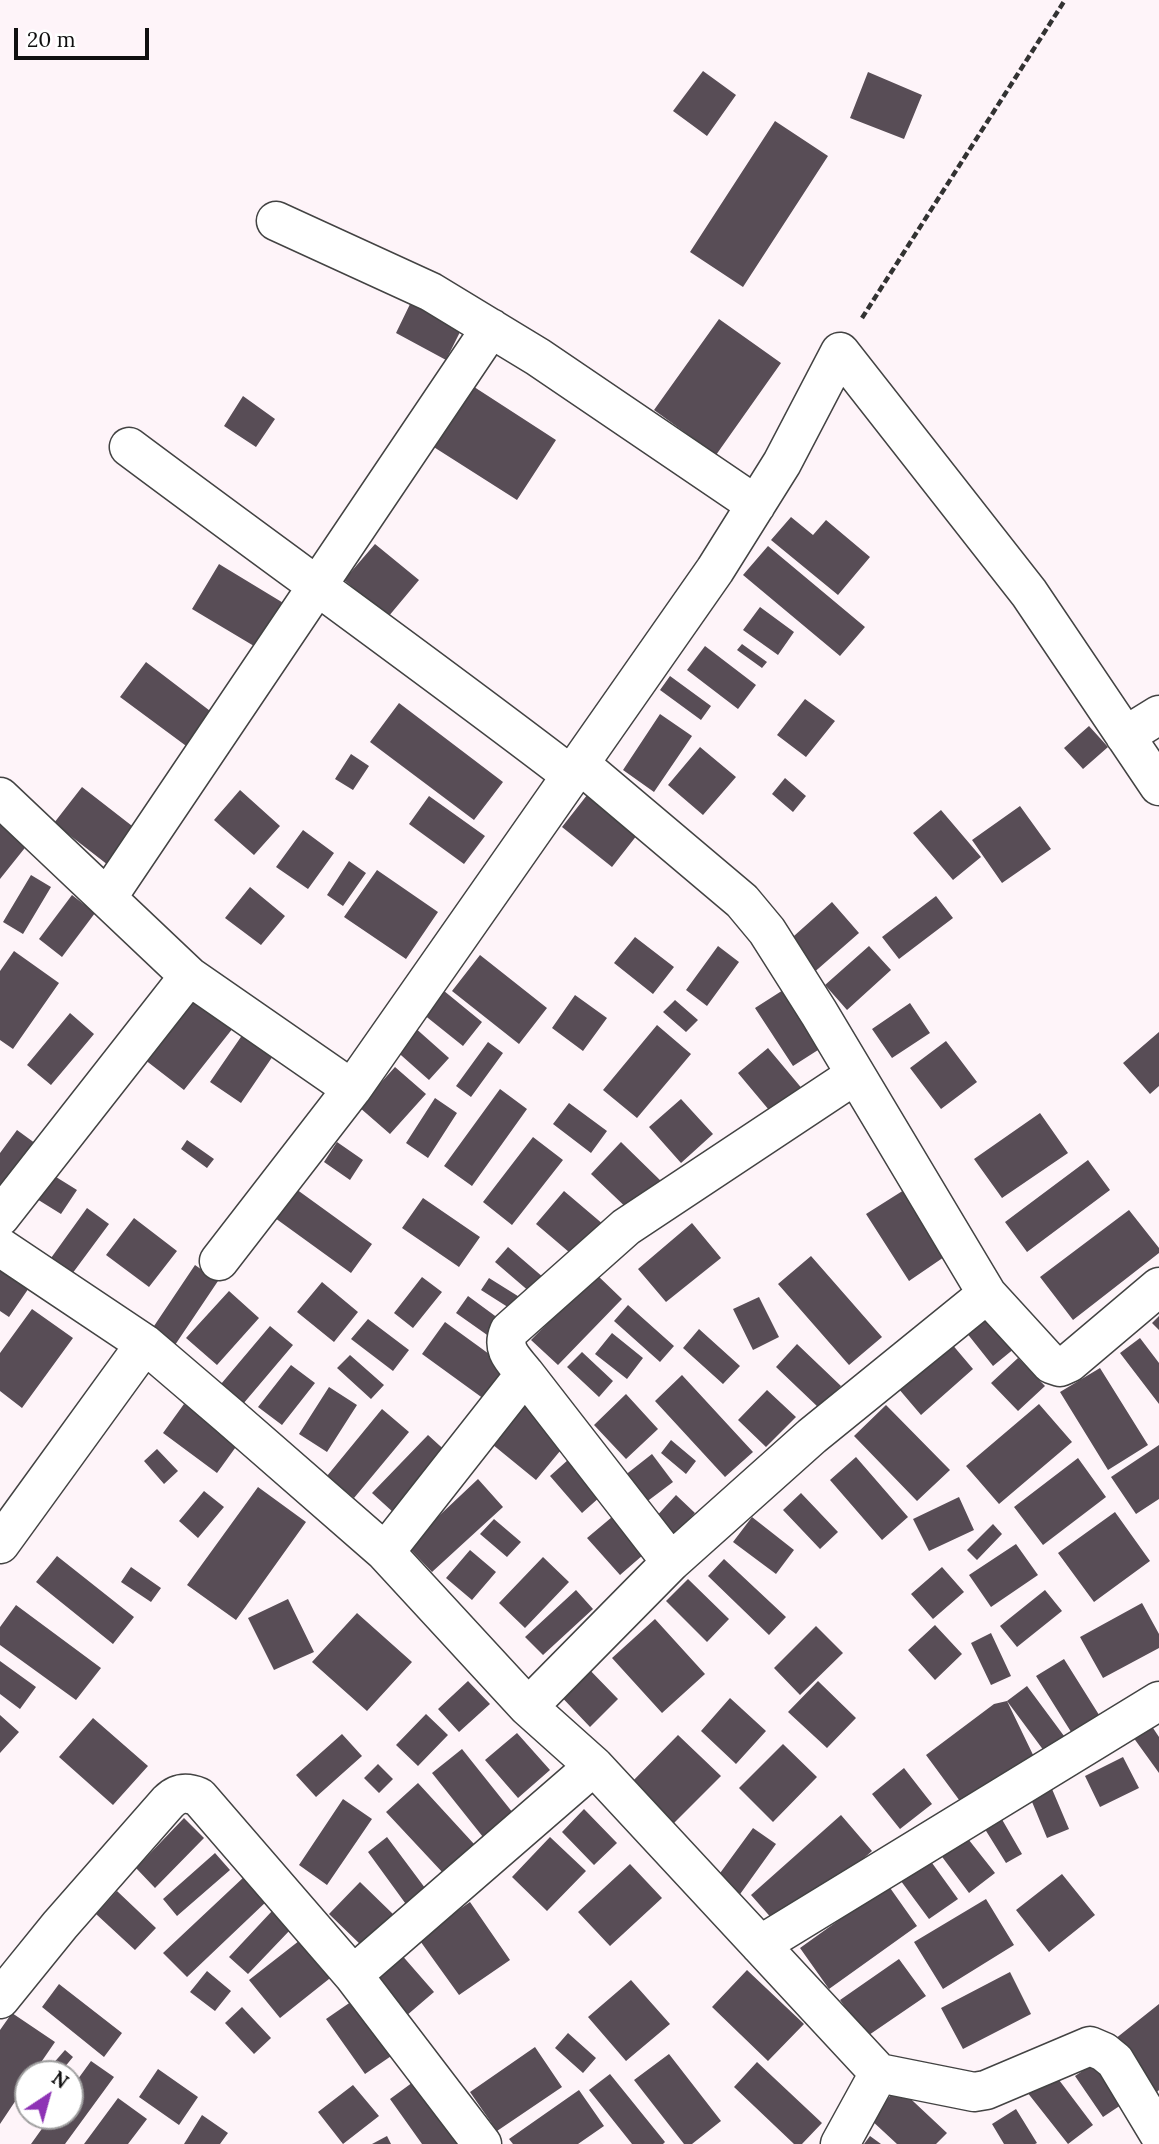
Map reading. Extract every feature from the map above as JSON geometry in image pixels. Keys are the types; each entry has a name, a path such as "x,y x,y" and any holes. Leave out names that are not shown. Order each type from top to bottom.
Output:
{"street":[{"path":"276,220 431,292 538,357 756,505"},
{"path":"107,898 491,328"},
{"path":"219,1261 352,1089 715,570 782,463 840,352 1029,593 1159,786"},
{"path":"129,447 315,586 576,770 741,901 767,932 987,1294 1051,1364 1060,1367 1069,1363 1159,1287"},
{"path":"1125,736 1159,715"},
{"path":"0,796 189,976 352,1089"},
{"path":"0,1217 189,976"},
{"path":"671,1562 525,1374 505,1347 505,1340 509,1331 626,1227 855,1074"},
{"path":"0,1247 145,1344 385,1552 528,1707 594,1766 879,2073 974,2092 986,2090 1090,2046 1115,2061 1157,2127"},
{"path":"528,1707 671,1562 812,1436 987,1294"},
{"path":"0,1544 145,1344"},
{"path":"385,1552 525,1374"},
{"path":"760,1945 1159,1701"},
{"path":"353,1975 594,1766"},
{"path":"0,2000 60,1925 174,1795 191,1793 199,1797 353,1975 482,2144"},
{"path":"840,2144 879,2073"}],"path":[{"path":"840,352 1065,0"}],"building":[{"path":"703,71 736,95 707,136 673,111"},
{"path":"868,72 922,95 904,139 850,118"},
{"path":"775,121 828,156 743,287 690,252"},
{"path":"412,300 463,326 446,360 396,333"},
{"path":"719,319 781,363 716,455 654,410"},
{"path":"468,383 556,440 517,500 429,444"},
{"path":"243,396 275,419 256,447 224,426"},
{"path":"791,517 813,535 826,520 870,557 838,595 771,540"},
{"path":"375,544 419,580 388,617 344,580"},
{"path":"768,546 865,627 840,656 743,575"},
{"path":"219,564 285,604 259,649 192,609"},
{"path":"760,607 794,632 778,655 743,630"},
{"path":"742,644 767,662 762,668 737,650"},
{"path":"705,646 756,685 738,709 687,670"},
{"path":"146,662 218,717 193,751 120,697"},
{"path":"670,676 711,706 701,720 660,690"},
{"path":"805,699 835,721 806,757 777,735"},
{"path":"399,703 503,782 474,820 370,742"},
{"path":"660,714 692,736 654,792 623,770"},
{"path":"1089,726 1108,747 1083,769 1064,748"},
{"path":"700,747 736,777 703,815 668,785"},
{"path":"351,754 369,766 353,790 335,779"},
{"path":"785,778 806,796 793,812 772,794"},
{"path":"82,787 136,829 108,865 54,823"},
{"path":"240,790 280,826 254,855 214,820"},
{"path":"591,790 641,830 612,867 562,827"},
{"path":"429,796 485,836 464,864 409,824"},
{"path":"1020,806 1051,849 1002,883 972,840"},
{"path":"941,810 981,857 953,880 913,833"},
{"path":"0,813 32,839 0,879"},
{"path":"303,830 334,853 308,889 276,867"},
{"path":"349,861 366,873 343,906 327,895"},
{"path":"377,870 438,912 406,959 344,917"},
{"path":"31,875 51,887 23,934 3,922"},
{"path":"250,887 285,916 261,945 225,918"},
{"path":"72,895 95,913 62,957 39,939"},
{"path":"936,896 953,918 899,959 882,937"},
{"path":"832,902 859,933 811,975 785,944"},
{"path":"635,937 674,967 653,994 614,963"},
{"path":"718,946 739,962 707,1006 686,990"},
{"path":"869,946 891,970 847,1010 825,985"},
{"path":"14,951 59,983 13,1049 0,1040 0,971"},
{"path":"480,955 547,1008 519,1044 452,991"},
{"path":"791,985 829,1043 793,1066 755,1008"},
{"path":"438,986 482,1022 463,1046 418,1010"},
{"path":"188,994 233,1028 184,1090 140,1056"},
{"path":"575,995 607,1018 583,1051 552,1028"},
{"path":"675,1000 698,1020 686,1032 663,1012"},
{"path":"910,1003 930,1033 892,1058 872,1029"},
{"path":"70,1013 94,1034 51,1085 27,1065"},
{"path":"657,1025 691,1054 637,1118 603,1090"},
{"path":"413,1026 449,1058 429,1080 393,1048"},
{"path":"245,1031 275,1053 241,1103 210,1082"},
{"path":"1159,1032 1159,1086 1150,1094 1123,1063"},
{"path":"946,1041 977,1082 941,1109 910,1068"},
{"path":"488,1042 503,1053 471,1097 456,1086"},
{"path":"768,1048 804,1091 774,1116 738,1073"},
{"path":"395,1067 426,1094 390,1134 359,1107"},
{"path":"500,1089 527,1109 472,1186 444,1166"},
{"path":"435,1098 457,1113 428,1158 406,1143"},
{"path":"681,1099 713,1134 681,1163 649,1127"},
{"path":"569,1103 607,1131 591,1153 553,1124"},
{"path":"1040,1113 1068,1153 1002,1198 974,1159"},
{"path":"17,1130 43,1149 0,1190 0,1153"},
{"path":"533,1137 563,1160 512,1225 483,1202"},
{"path":"187,1140 214,1159 207,1168 181,1149"},
{"path":"337,1142 363,1160 350,1180 324,1162"},
{"path":"621,1142 663,1183 633,1214 591,1174"},
{"path":"1088,1160 1110,1190 1027,1252 1005,1222"},
{"path":"48,1172 77,1190 61,1214 32,1196"},
{"path":"296,1189 372,1244 351,1273 275,1218"},
{"path":"904,1190 947,1255 909,1281 866,1214"},
{"path":"564,1191 604,1225 576,1258 536,1224"},
{"path":"423,1198 480,1237 459,1267 402,1228"},
{"path":"87,1208 109,1224 72,1274 51,1258"},
{"path":"1129,1210 1159,1248 1159,1253 1073,1320 1040,1277"},
{"path":"134,1218 177,1251 149,1287 106,1255"},
{"path":"692,1223 721,1258 666,1302 638,1269"},
{"path":"508,1247 551,1284 538,1299 495,1262"},
{"path":"811,1256 882,1337 849,1365 778,1284"},
{"path":"0,1259 33,1282 9,1317 0,1311"},
{"path":"195,1265 218,1281 171,1351 148,1335"},
{"path":"596,1274 622,1299 558,1365 531,1340"},
{"path":"422,1277 442,1292 413,1328 394,1313"},
{"path":"489,1278 521,1298 514,1311 481,1290"},
{"path":"322,1282 358,1312 334,1342 297,1312"},
{"path":"229,1291 259,1318 217,1365 186,1338"},
{"path":"468,1296 502,1321 490,1337 456,1313"},
{"path":"759,1297 779,1337 753,1350 733,1309"},
{"path":"628,1305 674,1346 660,1362 614,1321"},
{"path":"32,1309 73,1338 22,1408 0,1391 0,1353"},
{"path":"988,1314 1015,1348 993,1366 966,1332"},
{"path":"1159,1316 1159,1330 1152,1323"},
{"path":"368,1319 409,1350 393,1371 351,1339"},
{"path":"445,1322 507,1367 484,1399 422,1354"},
{"path":"270,1326 293,1345 243,1404 221,1384"},
{"path":"699,1329 740,1366 723,1384 683,1348"},
{"path":"612,1333 643,1358 627,1379 595,1354"},
{"path":"1140,1338 1159,1363 1159,1404 1120,1353"},
{"path":"951,1343 973,1369 921,1415 898,1388"},
{"path":"797,1344 841,1386 819,1408 776,1367"},
{"path":"582,1352 613,1381 599,1397 567,1367"},
{"path":"350,1355 384,1385 371,1399 337,1368"},
{"path":"1018,1358 1045,1386 1018,1411 991,1383"},
{"path":"291,1365 315,1383 282,1425 258,1407"},
{"path":"1100,1368 1148,1445 1108,1470 1060,1392"},
{"path":"682,1375 753,1452 725,1477 655,1401"},
{"path":"329,1387 357,1405 327,1452 299,1434"},
{"path":"767,1390 796,1417 766,1447 738,1420"},
{"path":"626,1394 658,1429 626,1459 594,1425"},
{"path":"522,1398 570,1439 536,1480 487,1440"},
{"path":"184,1404 238,1444 217,1473 163,1433"},
{"path":"1039,1404 1072,1442 999,1504 966,1466"},
{"path":"886,1405 950,1470 917,1501 854,1436"},
{"path":"382,1409 409,1432 354,1498 327,1476"},
{"path":"428,1435 450,1455 394,1513 372,1493"},
{"path":"671,1440 696,1461 686,1474 661,1453"},
{"path":"1159,1445 1159,1499 1136,1514 1111,1477"},
{"path":"157,1449 178,1471 164,1484 144,1461"},
{"path":"578,1451 610,1488 582,1513 550,1476"},
{"path":"652,1454 673,1482 645,1503 624,1476"},
{"path":"856,1457 908,1517 882,1540 830,1480"},
{"path":"1078,1458 1106,1497 1043,1545 1014,1507"},
{"path":"478,1479 503,1507 432,1572 407,1546"},
{"path":"258,1487 306,1522 236,1620 187,1585"},
{"path":"204,1491 224,1507 198,1538 179,1521"},
{"path":"801,1493 838,1532 820,1549 783,1510"},
{"path":"676,1495 695,1513 672,1537 653,1520"},
{"path":"959,1497 974,1530 929,1551 913,1519"},
{"path":"618,1512 651,1548 620,1575 587,1538"},
{"path":"1115,1512 1150,1561 1094,1602 1058,1553"},
{"path":"752,1517 794,1550 776,1574 733,1542"},
{"path":"494,1519 521,1542 507,1557 480,1534"},
{"path":"993,1524 1002,1534 977,1560 967,1550"},
{"path":"1016,1544 1038,1575 991,1607 969,1575"},
{"path":"470,1550 496,1572 472,1600 446,1578"},
{"path":"57,1556 134,1617 113,1644 36,1582"},
{"path":"543,1557 569,1582 525,1628 499,1603"},
{"path":"724,1559 786,1617 769,1635 708,1576"},
{"path":"131,1567 161,1588 151,1602 121,1582"},
{"path":"942,1567 964,1592 933,1619 911,1594"},
{"path":"688,1579 729,1619 707,1642 666,1601"},
{"path":"576,1590 593,1609 543,1655 525,1637"},
{"path":"1045,1590 1062,1611 1017,1647 1000,1626"},
{"path":"288,1599 314,1652 274,1670 248,1618"},
{"path":"1142,1603 1159,1634 1159,1648 1103,1678 1080,1637"},
{"path":"16,1605 101,1668 76,1700 0,1645 0,1627"},
{"path":"357,1613 412,1662 367,1711 312,1662"},
{"path":"655,1619 705,1674 662,1713 612,1658"},
{"path":"935,1625 962,1654 935,1680 908,1650"},
{"path":"816,1626 843,1653 800,1695 774,1668"},
{"path":"991,1633 1011,1676 991,1685 971,1643"},
{"path":"1064,1659 1106,1726 1078,1743 1036,1676"},
{"path":"0,1661 36,1687 20,1709 0,1694"},
{"path":"583,1663 618,1699 590,1727 555,1690"},
{"path":"468,1681 490,1704 459,1732 438,1709"},
{"path":"818,1681 856,1718 827,1748 788,1712"},
{"path":"1027,1686 1067,1740 1047,1755 1007,1701"},
{"path":"730,1698 766,1731 736,1764 701,1731"},
{"path":"1007,1701 1036,1761 968,1812 926,1755 994,1704"},
{"path":"426,1714 448,1735 418,1766 396,1745"},
{"path":"0,1715 19,1732 0,1753"},
{"path":"93,1718 148,1766 113,1805 59,1757"},
{"path":"1151,1725 1159,1737 1159,1773 1133,1737"},
{"path":"517,1733 550,1770 518,1798 485,1760"},
{"path":"342,1734 362,1756 316,1797 296,1775"},
{"path":"678,1735 721,1776 669,1828 627,1787"},
{"path":"783,1744 817,1777 773,1822 739,1788"},
{"path":"462,1749 513,1813 483,1837 432,1773"},
{"path":"1123,1757 1139,1788 1100,1807 1085,1776"},
{"path":"378,1764 393,1779 379,1793 364,1778"},
{"path":"904,1768 932,1804 900,1829 872,1794"},
{"path":"418,1783 474,1844 443,1873 386,1812"},
{"path":"1052,1789 1069,1829 1047,1838 1030,1797"},
{"path":"343,1799 372,1819 327,1885 299,1865"},
{"path":"584,1809 617,1843 594,1865 562,1832"},
{"path":"841,1815 872,1851 782,1930 751,1895"},
{"path":"1000,1816 1022,1854 1006,1863 983,1826"},
{"path":"184,1818 204,1838 155,1888 136,1868"},
{"path":"753,1828 776,1844 738,1897 715,1880"},
{"path":"965,1835 995,1873 969,1893 940,1854"},
{"path":"387,1837 428,1892 408,1907 368,1852"},
{"path":"550,1837 586,1871 547,1911 512,1877"},
{"path":"215,1853 230,1870 177,1916 163,1899"},
{"path":"927,1856 958,1899 929,1919 898,1877"},
{"path":"630,1864 662,1898 610,1946 578,1912"},
{"path":"1062,1874 1095,1915 1049,1952 1016,1910"},
{"path":"245,1876 268,1900 187,1977 163,1953"},
{"path":"360,1882 395,1916 363,1947 329,1914"},
{"path":"888,1885 917,1926 829,1989 800,1948"},
{"path":"117,1891 156,1928 135,1950 96,1914"},
{"path":"986,1899 1014,1945 943,1989 914,1942"},
{"path":"470,1902 510,1960 459,1995 418,1938"},
{"path":"272,1911 291,1929 248,1974 229,1957"},
{"path":"304,1937 334,1975 280,2018 249,1980"},
{"path":"393,1945 434,1992 406,2016 365,1969"},
{"path":"899,1959 926,1996 866,2037 840,2000"},
{"path":"747,1970 804,2024 768,2061 712,2007"},
{"path":"207,1971 231,1991 215,2011 190,1992"},
{"path":"1010,1972 1031,2014 963,2049 941,2008"},
{"path":"631,1980 670,2024 626,2061 588,2017"},
{"path":"59,1984 122,2033 104,2057 42,2007"},
{"path":"358,1997 397,2052 365,2074 326,2019"},
{"path":"1159,2004 1159,2090 1157,2092 1115,2039"},
{"path":"242,2007 271,2038 254,2054 225,2023"},
{"path":"12,2013 55,2042 43,2060 14,2060 14,2103 0,2124 0,2030"},
{"path":"568,2033 596,2058 583,2073 555,2048"},
{"path":"535,2047 562,2087 497,2131 470,2092"},
{"path":"65,2050 73,2057 71,2060 56,2060"},
{"path":"669,2054 721,2121 692,2144 684,2144 634,2080"},
{"path":"1102,2058 1130,2099 1103,2117 1075,2076"},
{"path":"91,2061 114,2077 84,2118 84,2071"},
{"path":"757,2062 822,2123 802,2144 794,2144 734,2087"},
{"path":"158,2069 198,2097 179,2125 139,2097"},
{"path":"1053,2072 1093,2125 1068,2144 1027,2092"},
{"path":"424,2074 475,2144 422,2144 390,2099"},
{"path":"610,2074 665,2142 663,2144 632,2144 589,2090"},
{"path":"353,2085 379,2116 343,2144 318,2112"},
{"path":"898,2087 947,2133 936,2144 897,2144 870,2119"},
{"path":"579,2090 604,2126 578,2144 513,2144 509,2139"},
{"path":"118,2098 147,2119 128,2144 84,2144"},
{"path":"1016,2109 1037,2143 1004,2144 992,2124"},
{"path":"202,2115 228,2133 220,2144 184,2144"},
{"path":"41,2130 75,2130 65,2144 31,2144"},
{"path":"387,2136 391,2144 372,2144"},
{"path":"870,2136 881,2144 864,2144"}]}
